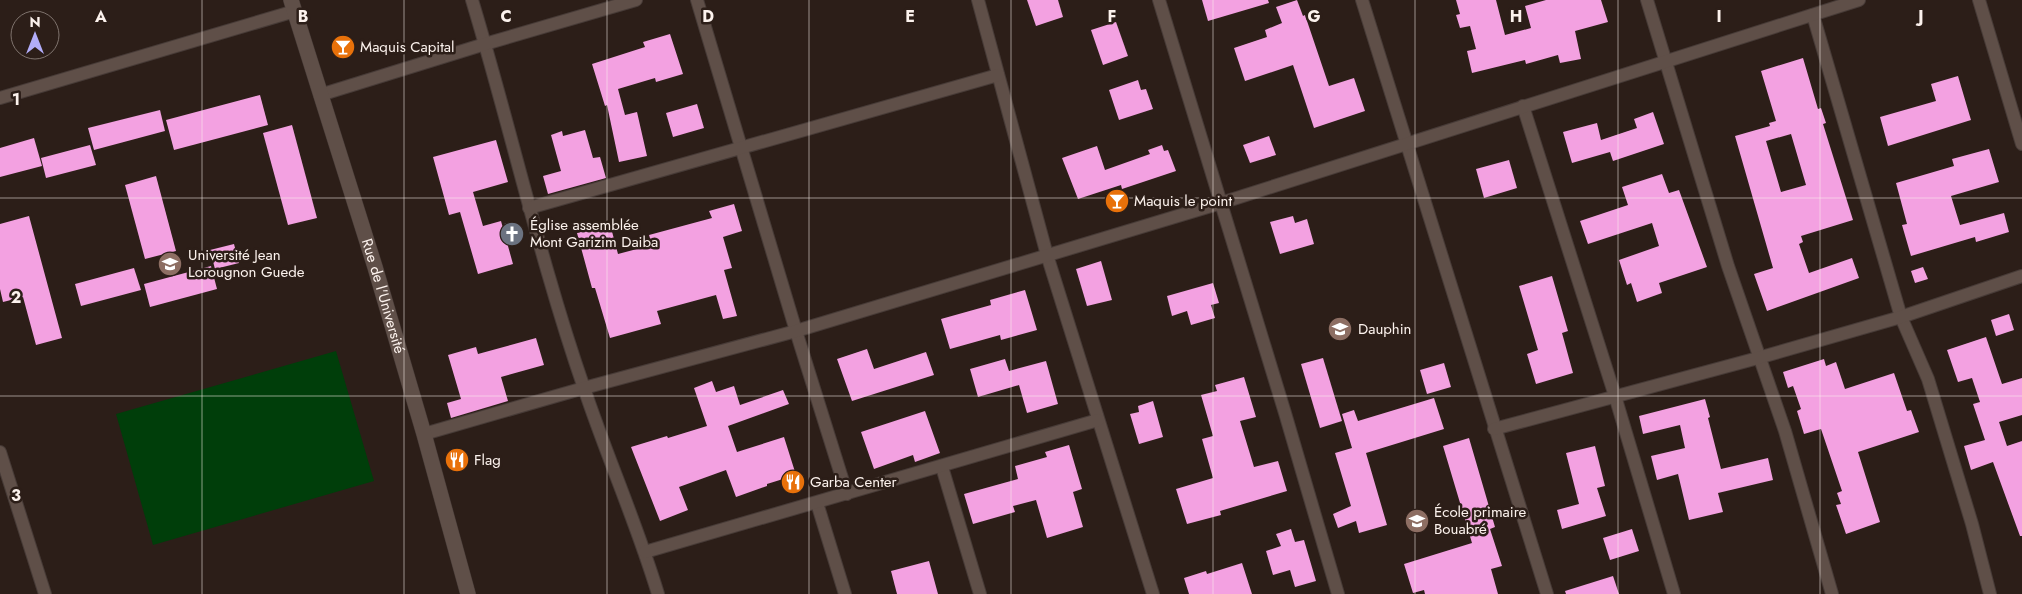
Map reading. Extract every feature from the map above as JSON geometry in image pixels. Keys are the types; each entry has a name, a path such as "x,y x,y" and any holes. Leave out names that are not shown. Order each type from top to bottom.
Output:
{"street":[{"path":"472,0 529,208 584,388 645,552 658,594"},
{"path":"320,95 636,0"},
{"path":"698,0 740,148 847,494"},
{"path":"978,0 1047,255 1153,594"},
{"path":"1159,0 1286,412 1338,594"},
{"path":"1362,0 1546,594"},
{"path":"1647,0 1728,266 1758,358 1785,431 1832,594"},
{"path":"424,434 584,388 796,331 1222,203 1858,0"},
{"path":"1980,0 2022,144"},
{"path":"0,98 293,6"},
{"name":"Rue de l'Université","path":"293,6 375,267 468,594"},
{"path":"1813,15 1901,317 1928,379 1972,524 1990,594"},
{"path":"529,208 998,75"},
{"path":"1523,106 1615,396 1674,594"},
{"path":"1494,429 1758,358 1901,317 2022,276"},
{"path":"645,552 1098,420"},
{"path":"0,452 5,487 44,594"},
{"path":"942,466 980,594"},
{"path":"817,503 845,594"}],"green space":[{"path":"336,351 374,481 153,545 116,414"}],"building":[{"path":"1027,0 1058,0 1063,17 1036,26"},
{"path":"1202,0 1268,0 1269,3 1208,21"},
{"path":"1297,0 1303,16 1305,15 1329,86 1354,78 1365,111 1314,128 1293,65 1245,81 1234,48 1267,37 1265,30 1282,23 1276,7"},
{"path":"1456,0 1496,0 1505,35 1531,28 1525,6 1546,0 1601,0 1608,22 1575,31 1581,59 1560,63 1558,55 1526,64 1525,60 1472,73 1467,51 1476,49 1470,26 1460,28 1456,15 1460,14"},
{"path":"1116,22 1128,56 1103,65 1091,30"},
{"path":"670,34 683,74 656,82 655,78 618,89 625,115 637,112 647,156 619,162 607,105 605,106 592,64 645,47 643,42"},
{"path":"1803,58 1818,109 1821,108 1826,123 1823,124 1853,220 1801,236 1803,242 1799,244 1809,273 1852,258 1859,278 1767,311 1754,274 1773,268 1735,136 1770,126 1769,123 1776,121 1761,71","holes":["1791,134 1806,185 1781,192 1766,141"]},
{"path":"1958,76 1971,120 1888,146 1880,117 1936,101 1931,84"},
{"path":"1138,80 1141,90 1146,89 1153,109 1119,120 1109,90"},
{"path":"260,95 268,125 174,150 166,120"},
{"path":"697,104 704,128 673,137 666,113"},
{"path":"160,110 165,131 94,150 88,128"},
{"path":"1653,112 1664,144 1613,161 1610,152 1572,163 1563,132 1597,123 1601,140 1637,128 1634,119"},
{"path":"292,125 317,218 288,225 263,133"},
{"path":"585,130 593,158 600,157 606,178 548,194 543,176 561,171 551,135 562,131 563,136"},
{"path":"1269,136 1276,155 1250,163 1243,145"},
{"path":"34,138 42,166 0,177 0,148"},
{"path":"496,140 508,182 473,192 483,226 501,221 513,264 478,274 460,212 449,215 433,157"},
{"path":"90,145 96,165 46,178 41,158"},
{"path":"1162,145 1164,151 1168,150 1176,171 1122,189 1121,185 1078,199 1062,158 1097,146 1105,170 1150,154 1148,150"},
{"path":"1989,149 1999,182 1951,196 1960,225 2004,213 2009,232 1976,242 1975,237 1911,256 1902,225 1907,224 1896,183 1954,166 1952,159"},
{"path":"1509,160 1517,188 1484,198 1476,169"},
{"path":"1662,174 1669,193 1679,190 1707,267 1659,283 1662,293 1637,302 1631,283 1627,285 1619,260 1659,246 1652,223 1588,244 1580,221 1628,205 1622,187"},
{"path":"156,176 176,251 145,259 125,185"},
{"path":"734,204 742,231 723,237 732,268 724,270 737,316 723,319 716,295 657,311 661,324 610,338 595,288 592,288 577,233 610,224 618,254 652,245 649,235 712,218 709,211"},
{"path":"29,216 62,338 36,345 23,297 3,302 0,289 0,224"},
{"path":"1293,216 1295,223 1307,219 1314,244 1280,254 1270,222"},
{"path":"234,244 239,263 215,269 210,250"},
{"path":"1101,261 1112,300 1087,306 1076,269"},
{"path":"211,266 217,289 150,307 144,284"},
{"path":"1923,267 1928,279 1915,283 1911,271"},
{"path":"134,268 141,290 81,306 75,284"},
{"path":"1552,276 1568,331 1562,333 1573,373 1536,384 1527,354 1538,350 1519,286"},
{"path":"1213,283 1219,303 1211,305 1215,318 1191,325 1187,311 1172,316 1167,296"},
{"path":"1025,290 1037,330 1001,340 1000,335 950,349 941,319 991,305 990,300"},
{"path":"2009,314 2014,330 1996,336 1991,320"},
{"path":"1986,337 2002,384 2022,378 2022,415 1999,422 2007,446 2022,441 2022,536 2020,536 1993,462 1971,470 1964,446 1985,440 1973,404 1980,402 1972,378 1958,382 1947,350"},
{"path":"536,338 544,365 501,377 508,401 451,418 447,403 461,399 448,355 476,347 478,354"},
{"path":"867,349 874,369 926,352 934,375 852,401 837,359"},
{"path":"1323,358 1342,421 1320,428 1301,364"},
{"path":"1005,359 1009,371 1046,361 1058,404 1027,413 1019,385 978,397 970,369"},
{"path":"1824,359 1826,366 1836,362 1845,389 1894,373 1907,411 1911,410 1919,432 1858,452 1880,522 1846,534 1836,505 1841,504 1837,493 1842,491 1821,429 1804,434 1797,411 1801,409 1793,386 1788,388 1783,372"},
{"path":"1444,363 1451,387 1427,394 1420,370"},
{"path":"1244,377 1256,417 1240,421 1254,467 1278,461 1287,491 1220,511 1221,515 1187,524 1176,489 1213,478 1202,439 1213,436 1201,395 1217,391 1215,385"},
{"path":"712,381 716,392 734,386 740,405 783,390 789,404 728,426 737,452 784,437 796,475 767,484 767,486 736,497 726,470 679,487 688,510 660,521 631,447 707,426 694,388"},
{"path":"1434,398 1444,429 1366,453 1387,525 1359,533 1356,521 1338,528 1333,514 1351,506 1335,453 1352,448 1342,414 1354,410 1358,421"},
{"path":"1705,399 1721,469 1768,458 1773,480 1718,493 1723,512 1689,520 1678,474 1657,480 1651,456 1685,448 1680,425 1643,434 1639,416"},
{"path":"1153,401 1163,437 1139,444 1130,414 1139,412 1138,406"},
{"path":"925,411 940,453 915,462 913,455 874,469 861,432"},
{"path":"1469,438 1495,527 1490,529 1502,566 1491,569 1498,594 1425,594 1424,590 1413,593 1404,564 1472,543 1443,446"},
{"path":"1069,445 1082,489 1073,492 1083,527 1047,538 1036,500 1013,506 1015,512 973,524 964,494 1018,479 1015,466 1047,457 1045,452"},
{"path":"1595,446 1605,486 1597,488 1606,516 1562,529 1557,510 1579,504 1566,453"},
{"path":"1291,529 1295,542 1304,540 1316,581 1295,587 1290,570 1273,575 1266,551 1281,546 1276,534"},
{"path":"1632,529 1639,551 1610,560 1603,538"},
{"path":"929,561 938,594 897,594 891,571"},
{"path":"1242,563 1252,594 1189,594 1184,578 1206,571 1207,574"},
{"path":"1613,576 1619,594 1566,594 1565,591"}],"place":[{"name":"Maquis Capital","path":"343,47"},
{"name":"Maquis le point","path":"1117,201"},
{"name":"Église assemblée Mont Garizim Daiba","path":"512,234"},
{"name":"Université Jean Lorougnon Guede","path":"170,264"},
{"name":"Dauphin","path":"1340,329"},
{"name":"Flag","path":"457,460"},
{"name":"Garba Center","path":"793,482"},
{"name":"École primaire Bouabré","path":"1417,521"}]}
